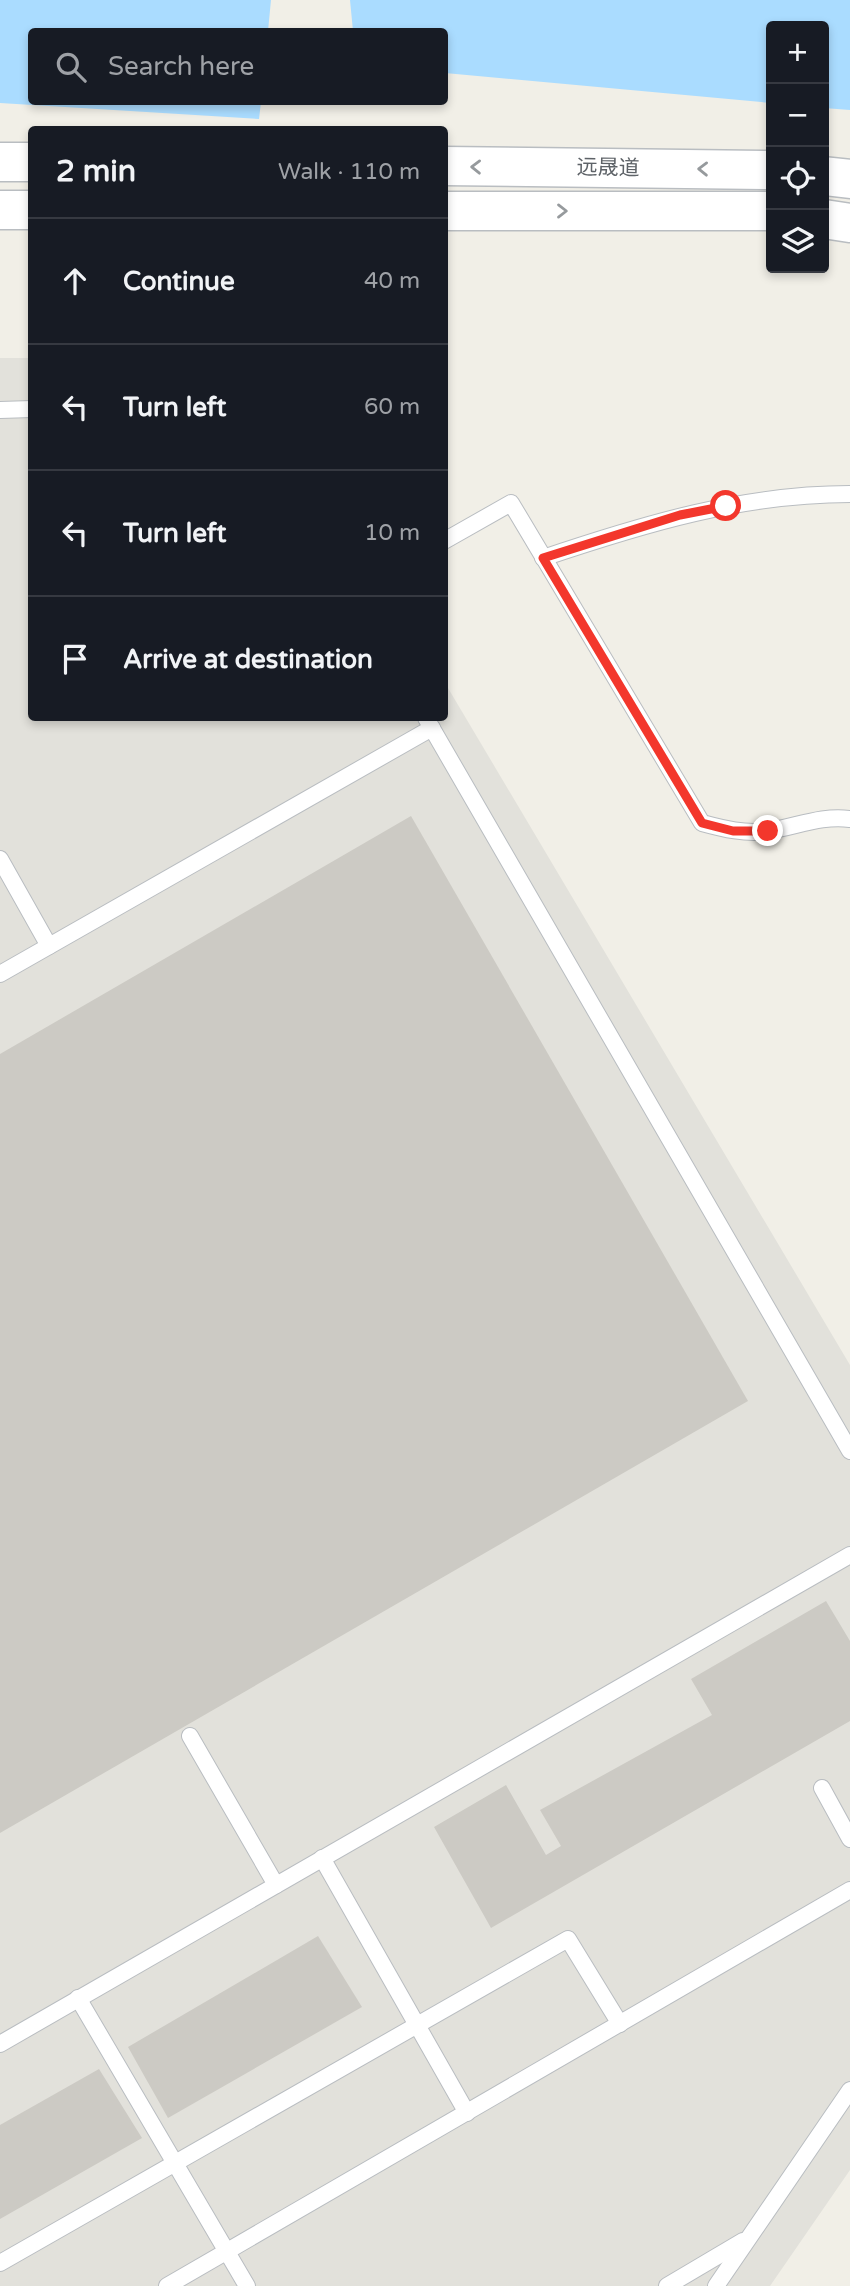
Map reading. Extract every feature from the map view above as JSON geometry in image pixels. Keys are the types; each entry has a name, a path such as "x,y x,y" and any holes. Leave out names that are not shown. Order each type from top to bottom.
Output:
{"street":[{"path":"0,162 28,162"},
{"name":"远晟道","path":"448,166 766,170"},
{"path":"829,177 850,179"},
{"path":"0,209 28,210"},
{"name":"远晟道","path":"448,211 766,211"},
{"path":"829,220 850,223"}],"lane":[{"path":"0,410 28,409"},
{"path":"543,558 680,515 777,496 850,494"},
{"path":"448,539 511,503 702,823 733,831 768,831 812,820 850,819"},
{"path":"0,974 429,723 850,1451"},
{"path":"0,859 49,946"},
{"path":"0,2044 850,1555"},
{"path":"190,1736 276,1885"},
{"path":"822,1788 850,1839"},
{"path":"322,1858 467,2113"},
{"path":"167,2286 850,1890"},
{"path":"0,2263 568,1939 620,2024"},
{"path":"78,1998 247,2286"},
{"path":"716,2286 850,2090"},
{"path":"667,2286 748,2238"}],"shaded area":[{"path":"0,358 28,358 28,721 448,721 448,688 850,1365 850,2170 770,2286 0,2286"}],"water":[{"path":"0,0 271,0 268,28 28,28 28,105 0,103"},
{"path":"350,0 850,0 850,110 829,108 829,21 766,21 766,103 448,73 448,28 353,28"},
{"path":"32,105 261,105 259,119"}],"building":[{"path":"411,816 748,1401 0,1833 0,1054"},
{"path":"826,1601 850,1641 850,1721 491,1928 434,1827 506,1785 546,1855 561,1846 540,1810 712,1715 691,1679"},
{"path":"318,1936 362,2007 168,2118 128,2047"},
{"path":"99,2069 142,2138 0,2219 0,2125"}],"route":[{"path":"726,506 680,515 543,558 702,823 733,831 768,831"}]}
